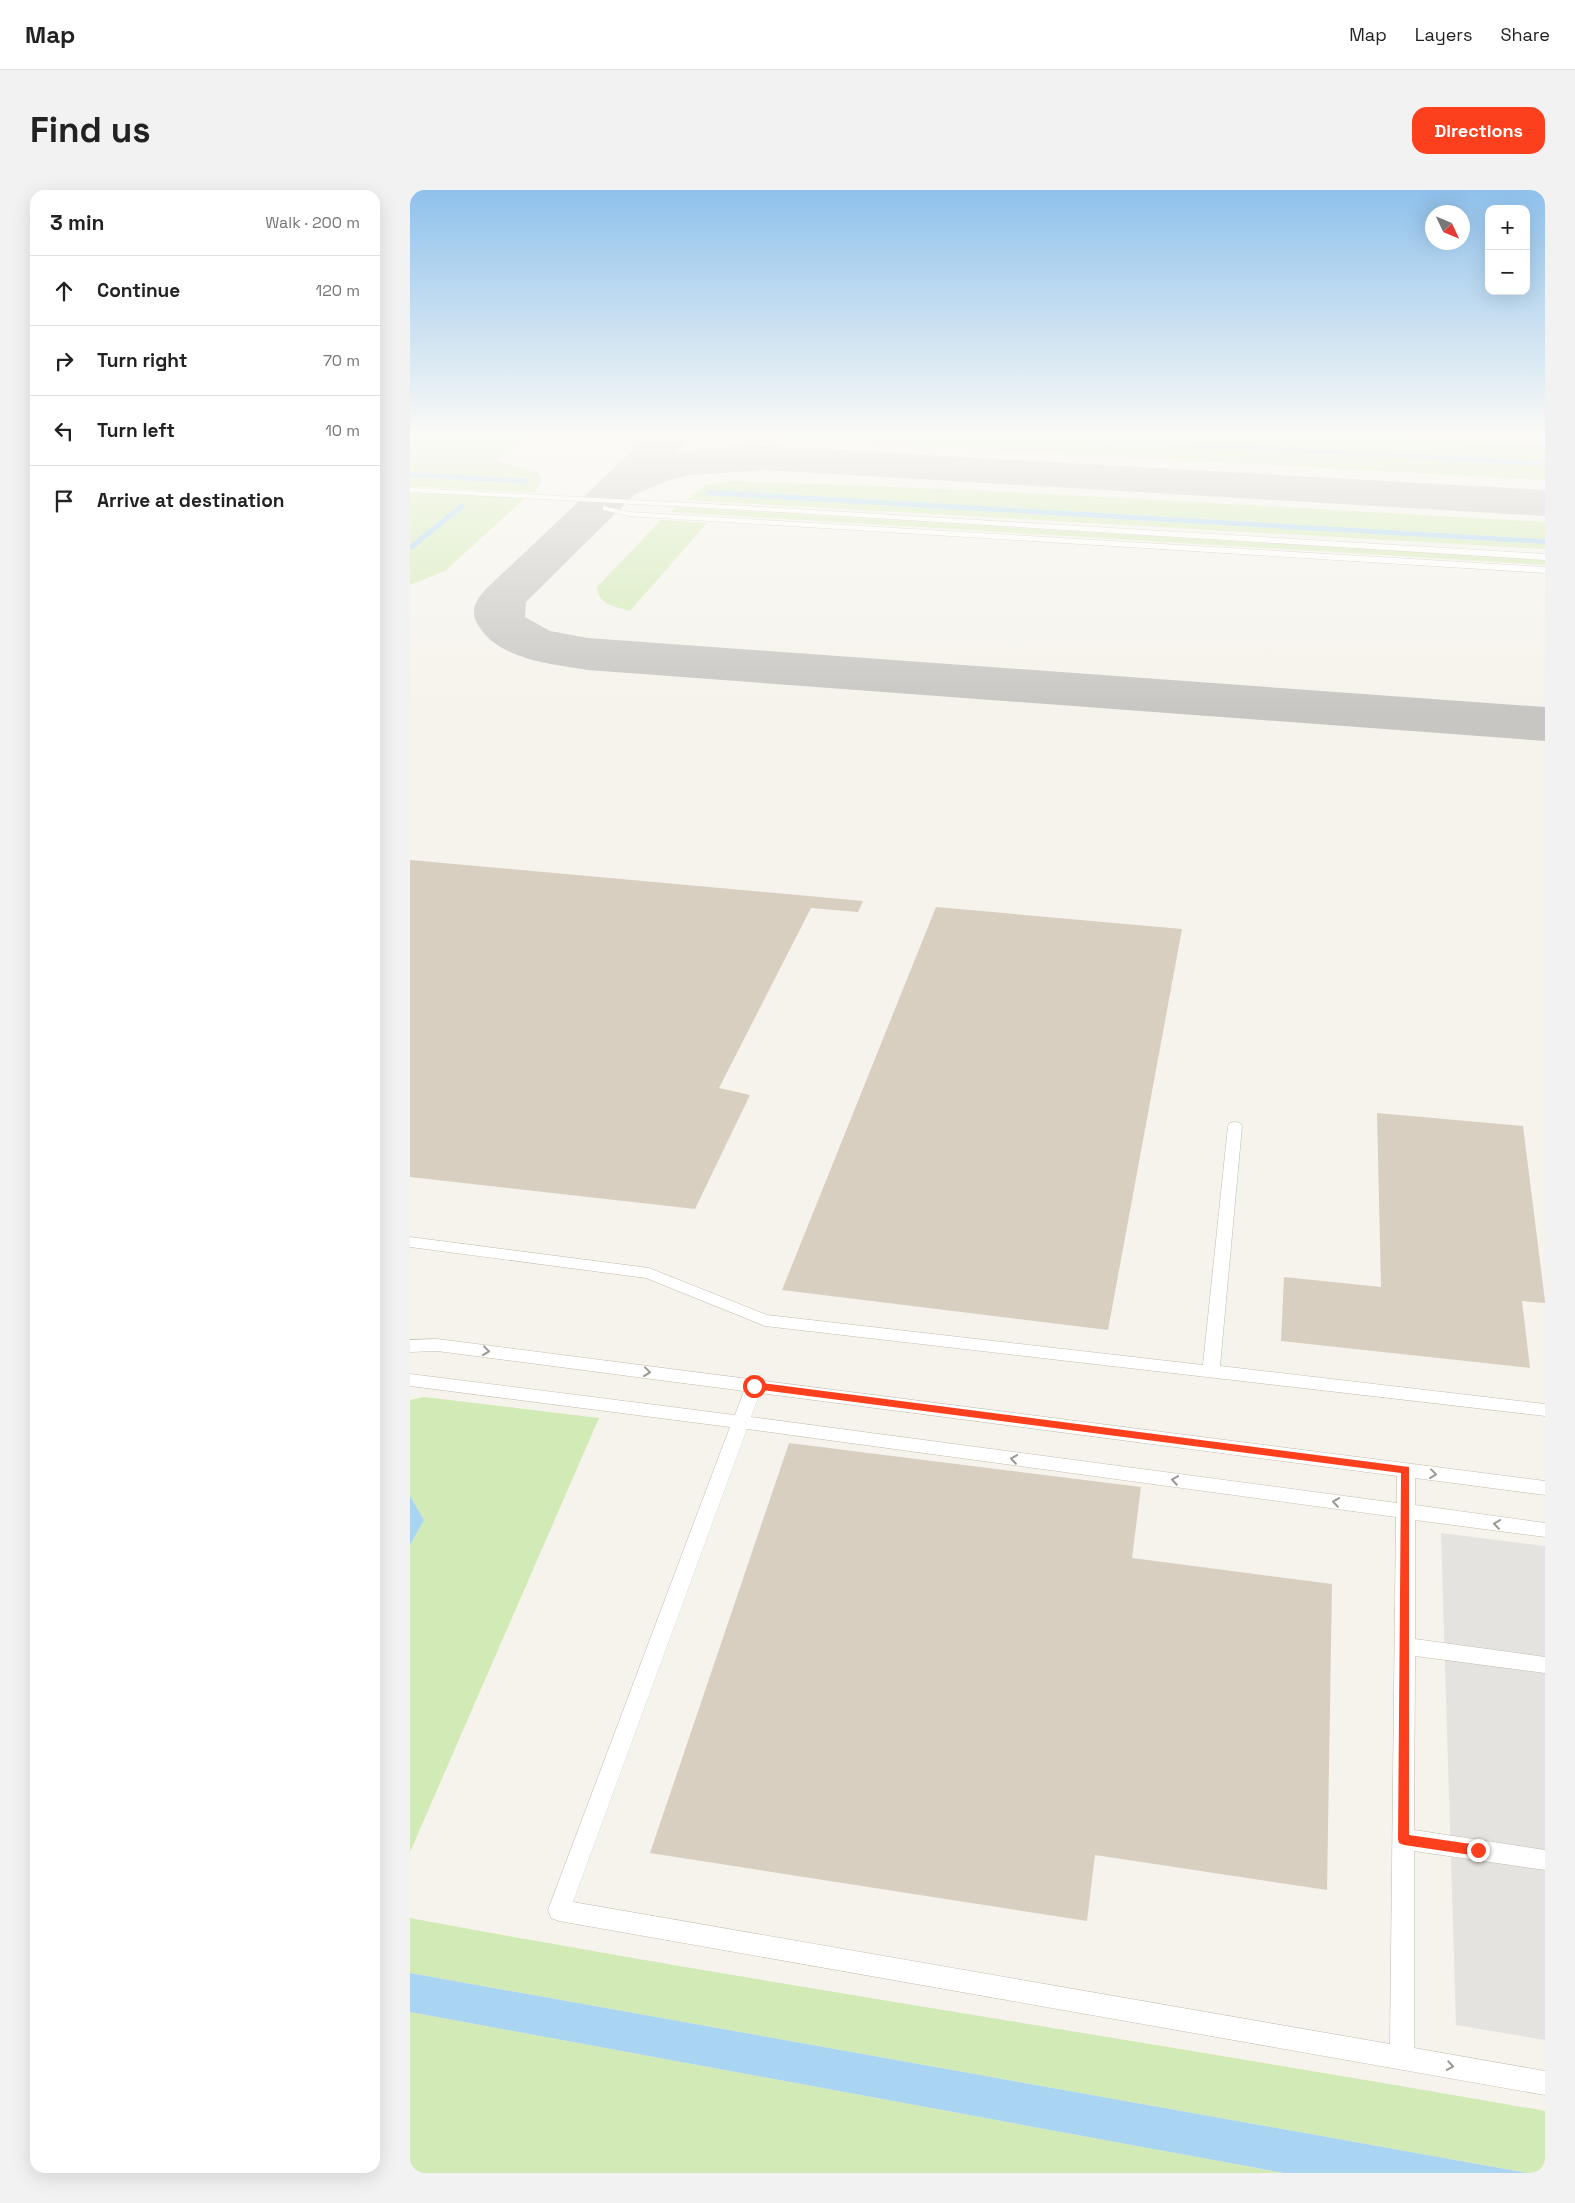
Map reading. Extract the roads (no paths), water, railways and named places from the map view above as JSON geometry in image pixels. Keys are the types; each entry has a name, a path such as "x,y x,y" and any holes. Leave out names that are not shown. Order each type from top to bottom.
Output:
{"lane":[{"path":"834,527 1545,570"},
{"path":"1040,527 1545,556"},
{"path":"1211,1371 1235,1126"},
{"path":"410,1242 649,1273 765,1320 1545,1410"},
{"path":"410,1346 437,1345 1545,1488"},
{"path":"410,1380 741,1422 1545,1530"},
{"path":"754,1386 559,1910 1545,2083"},
{"path":"1402,2058 1406,1470"},
{"path":"1404,1646 1545,1665"},
{"path":"1404,1839 1545,1860"}],"water":[{"path":"1246,527 1332,527 1545,539 1545,544"},
{"path":"410,1496 424,1520 410,1545"},
{"path":"410,1973 1528,2173 1284,2173 410,2012"}],"waterway":[{"path":"410,548 437,527"}]}
